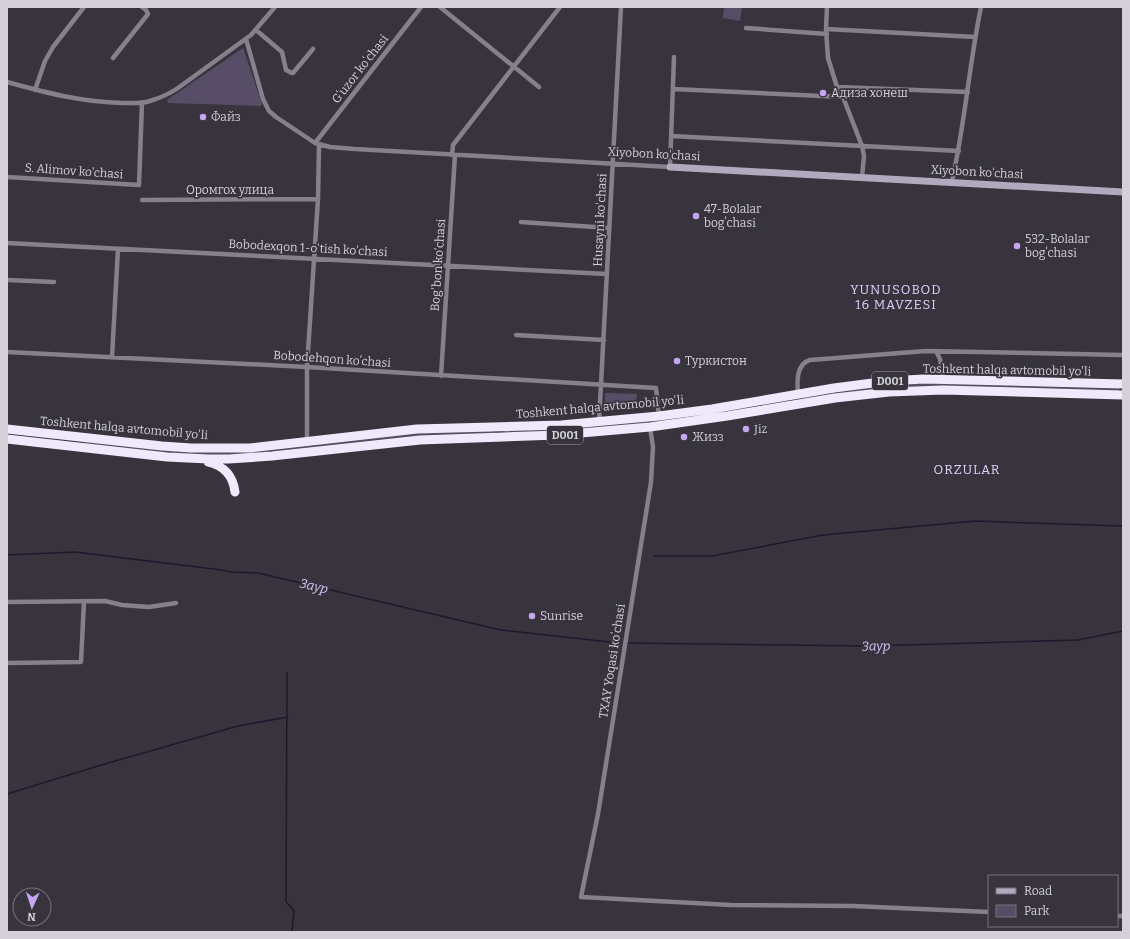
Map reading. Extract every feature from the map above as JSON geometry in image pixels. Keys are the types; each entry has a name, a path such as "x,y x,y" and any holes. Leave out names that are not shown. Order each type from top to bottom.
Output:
{"highway":[{"name":"Toshkent halqa avtomobil yo'li","path":"7,429 191,448 250,448 429,428 555,426 659,416 712,409 852,385 888,381 943,380 1123,384"},
{"name":"Toshkent halqa avtomobil yo'li","path":"7,439 197,459 240,458 420,440 576,434 650,427 871,394 925,390 1123,395"},
{"path":"798,394 799,404"},
{"path":"502,427 502,438"},
{"path":"75,447 76,437"},
{"path":"197,459 212,463 226,470 231,476 236,492"}],"street":[{"path":"35,90 44,61 84,7"},
{"path":"113,58 148,14 142,7"},
{"path":"7,82 65,97 104,102 142,103 159,98 178,88 246,39 256,30 275,7"},
{"name":"Gʻuzor koʻchasi","path":"317,144 421,7"},
{"path":"440,7 539,87"},
{"name":"Bog'bon ko'chasi","path":"441,376 448,265 453,145 560,7"},
{"name":"Husayni ko'chasi","path":"599,422 621,7"},
{"path":"827,7 826,31 828,58 837,88 843,97 862,146 864,156 862,177"},
{"path":"952,181 959,151 975,37 981,7"},
{"path":"746,28 975,37"},
{"path":"256,30 282,52 286,70 292,73 313,49"},
{"name":"Xiyobon ko'chasi","path":"246,39 263,99 269,111 317,144 354,149 453,155 952,181 1123,192"},
{"path":"670,166 674,57"},
{"path":"837,88 968,92"},
{"path":"673,89 843,97"},
{"name":"S. Alimov ko'chasi","path":"7,177 139,185 142,103"},
{"path":"671,136 959,151"},
{"path":"307,442 308,367 318,199 317,144"},
{"name":"Оромгох улица","path":"142,200 318,199"},
{"path":"521,222 609,228"},
{"name":"Bobodexqon 1-o'tish ko'chasi","path":"7,243 607,274"},
{"path":"112,357 118,249"},
{"path":"7,280 54,282"},
{"path":"516,334 604,340"},
{"path":"936,351 940,359 943,380"},
{"path":"798,394 798,374 803,364 808,360 936,351 1123,355"},
{"name":"Bobodehqon koʻchasi","path":"7,352 308,367 656,388 659,416"},
{"name":"TXAY Yoqasi koʻchasi","path":"650,427 652,447 650,482 600,798 582,897 731,905 853,906 988,912"},
{"path":"7,662 81,662 84,601"},
{"path":"7,602 105,601 122,605 149,607 176,603"}],"green space":[{"path":"724,7 742,7 740,21 723,18"},
{"path":"243,48 262,104 261,106 168,103 167,100"},
{"path":"938,383 1119,387 1119,392 938,387 803,400 803,396 870,386"},
{"path":"605,393 637,394 636,406 605,410"},
{"path":"788,400 685,419 581,430 505,433 505,430"},
{"path":"494,429 494,433 404,437 237,455 185,455 84,444 84,440 186,451 404,433"}],"waterway":[{"path":"654,556 712,556 823,535 975,521 1123,526"},
{"name":"Заур","path":"7,555 75,552 232,572 258,573 501,630 618,643"},
{"name":"Заур","path":"628,643 870,646 1078,640 1123,631"},
{"path":"287,673 286,902 294,910 292,932"},
{"path":"7,794 108,763 238,726 288,717"}],"place":[{"name":"Адиза хонеш","path":"823,93"},
{"name":"Файз","path":"203,117"},
{"name":"47-Bolalar bogʻchasi","path":"696,216"},
{"name":"532-Bolalar bogʻchasi","path":"1017,246"},
{"name":"Туркистон","path":"677,361"},
{"name":"Jiz","path":"746,429"},
{"name":"Жизз","path":"684,437"},
{"name":"Sunrise","path":"532,616"}],"district":[{"name":"YUNUSOBOD 16 MAVZESI","path":"896,296"},
{"name":"ORZULAR","path":"967,469"}]}
